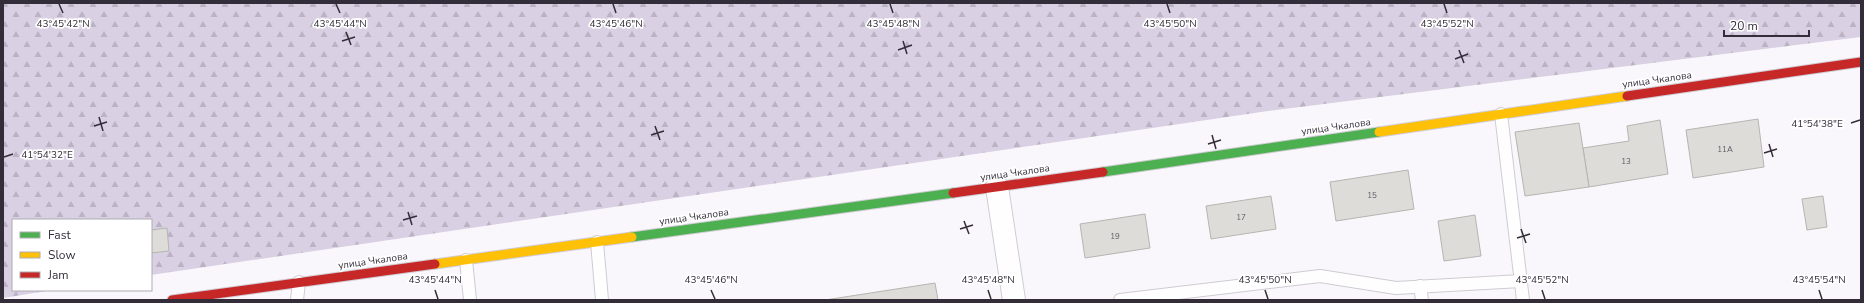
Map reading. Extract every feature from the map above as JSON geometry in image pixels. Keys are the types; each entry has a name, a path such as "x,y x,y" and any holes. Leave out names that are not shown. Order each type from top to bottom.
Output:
{"street":[{"name":"улица Чкалова","path":"172,300 997,187 1861,62"},
{"path":"997,187 1014,300"}],"lane":[{"path":"1501,114 1523,300"},
{"path":"597,242 602,300"},
{"path":"466,260 470,300"},
{"path":"1120,300 1320,276 1396,288 1521,282"},
{"path":"298,300 300,282"},
{"path":"1420,286 1422,300"}],"green space":[{"path":"3,3 1861,3 1861,37 1268,111 152,275 152,219 12,219 12,291 47,291 3,298"}],"building":[{"path":"1758,119 1764,167 1693,178 1686,130"},
{"path":"1660,120 1668,174 1589,187 1583,148 1629,141 1627,126"},
{"path":"1579,123 1589,187 1525,196 1515,132"},
{"path":"1408,170 1414,209 1336,221 1330,182"},
{"path":"1271,196 1276,229 1211,239 1206,206"},
{"path":"1823,196 1827,227 1807,230 1802,199"},
{"path":"1145,214 1150,248 1085,258 1080,224"},
{"path":"1475,215 1481,256 1444,261 1438,221"},
{"path":"167,228 169,251 152,253 152,230"},
{"path":"935,283 938,300 825,300"}],"traffic: fast":[{"path":"1103,172 1379,132"},
{"path":"632,237 953,193"}],"traffic: slow":[{"path":"1379,132 1627,96"},
{"path":"435,264 632,237"}],"traffic: jam":[{"path":"1627,96 1861,62"},
{"path":"953,193 1103,172"},
{"path":"172,300 435,264"}]}
